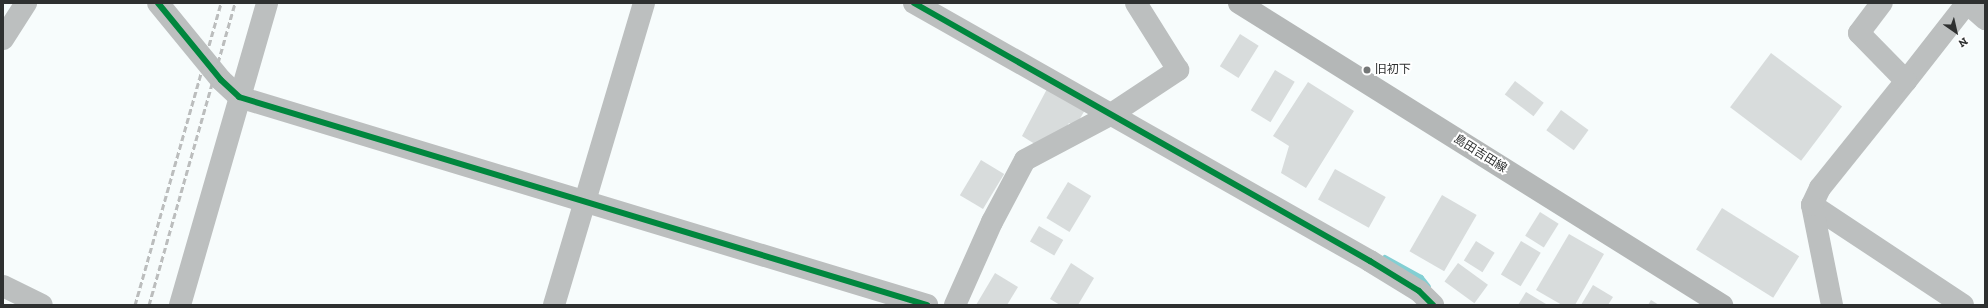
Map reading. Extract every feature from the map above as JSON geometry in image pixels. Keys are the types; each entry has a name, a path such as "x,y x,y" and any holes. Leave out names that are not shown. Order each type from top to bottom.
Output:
{"main road":[{"name":"島田吉田線","path":"1239,3 1722,305"}],"street":[{"path":"3,39 26,3"},
{"path":"158,3 221,80 240,97 927,305"},
{"path":"180,305 267,3"},
{"path":"554,305 643,3"},
{"path":"914,3 1370,261 1419,291 1433,305"},
{"path":"956,305 992,222 1025,160 1110,115 1178,70 1136,3"},
{"path":"1882,3 1860,33 1906,80"},
{"path":"1832,305 1812,205 1820,188 1968,3 1985,19"},
{"path":"1812,205 1963,305"},
{"path":"3,286 42,305"}],"building":[{"path":"1240,34 1259,46 1239,78 1220,66"},
{"path":"1771,53 1842,107 1801,161 1730,107"},
{"path":"1275,70 1295,82 1271,122 1251,110"},
{"path":"1515,81 1544,103 1534,116 1505,95"},
{"path":"1308,82 1354,111 1306,188 1281,173 1289,146 1273,136"},
{"path":"1047,89 1085,110 1075,127 1069,123 1061,135 1038,146 1022,136"},
{"path":"1561,110 1589,130 1574,150 1546,130"},
{"path":"981,160 1004,174 983,209 960,195"},
{"path":"1335,169 1386,197 1369,228 1318,200"},
{"path":"1068,182 1091,196 1070,232 1046,218"},
{"path":"1442,195 1477,215 1444,271 1410,251"},
{"path":"1722,208 1799,256 1773,298 1696,250"},
{"path":"1540,212 1559,224 1544,247 1525,236"},
{"path":"1039,226 1063,240 1054,256 1030,242"},
{"path":"1569,234 1604,254 1575,305 1562,305 1536,290"},
{"path":"1476,241 1495,253 1482,272 1464,261"},
{"path":"1521,241 1541,253 1521,286 1501,274"},
{"path":"1071,263 1094,278 1078,305 1060,305 1050,299"},
{"path":"1458,263 1488,285 1474,303 1444,282"},
{"path":"995,273 1018,287 1007,305 976,305"},
{"path":"1593,285 1613,297 1608,305 1581,305"},
{"path":"1526,292 1546,304 1518,305"},
{"path":"1651,300 1659,305 1648,305"}],"waterway":[{"path":"1385,258 1421,278 1428,287"}],"railway":[{"path":"135,305 221,3"},
{"path":"149,305 235,3"}],"cycle path":[{"path":"158,3 221,80 239,97 927,305"},
{"path":"914,3 1370,261 1419,291 1433,305"}],"place":[{"name":"旧初下","path":"1367,70"}]}
